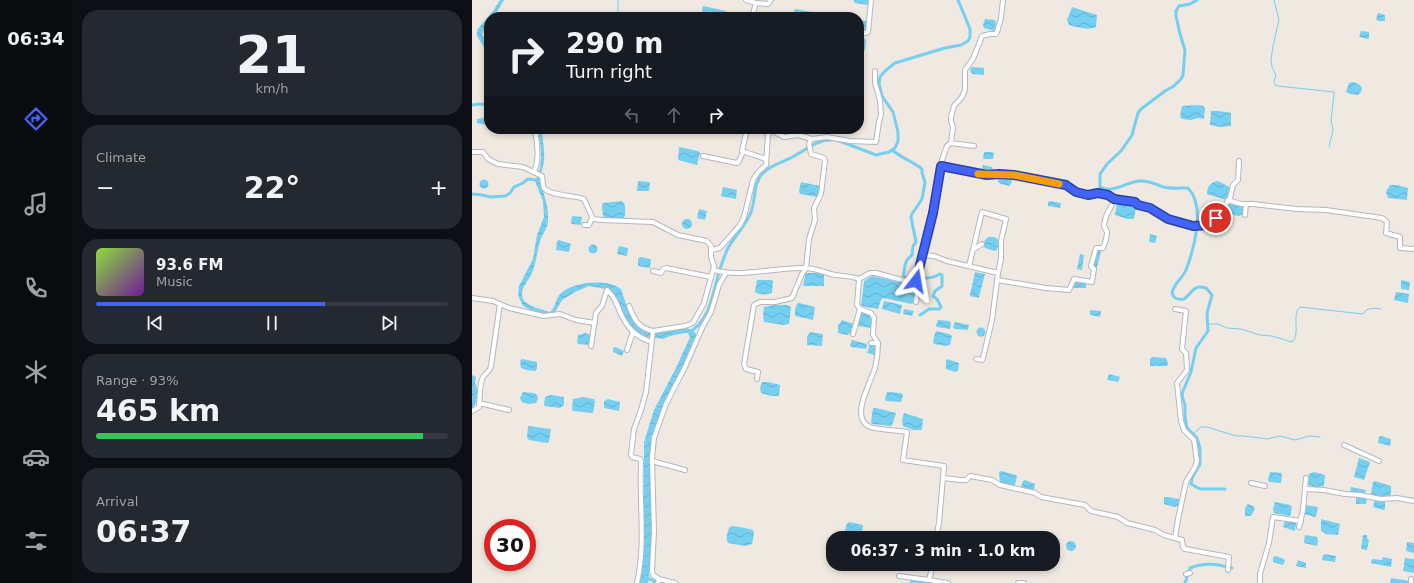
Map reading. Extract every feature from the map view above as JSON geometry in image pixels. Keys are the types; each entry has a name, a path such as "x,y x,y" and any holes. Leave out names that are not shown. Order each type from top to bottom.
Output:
{"street":[{"path":"746,0 768,4 771,0"},
{"path":"864,33 868,32 872,0"},
{"path":"916,302 918,289 916,281 933,213 941,166 947,146 951,143 953,127 951,117 954,106 962,97 965,90 965,70 973,58 982,36 996,34 997,32 1001,18 1003,0"},
{"path":"753,12 756,3"},
{"path":"780,134 784,137 798,135 814,140 827,137 850,141 876,142 881,115 880,100 875,83 875,71"},
{"path":"535,173 538,153 536,134"},
{"path":"703,156 737,163 740,161 743,152 742,149 746,134"},
{"path":"711,250 720,248 740,225 744,217 754,180 758,172 766,164 768,134"},
{"path":"757,379 758,372 746,369 744,364 754,305 760,302 775,302 792,298 806,268 809,239 815,220 814,208 821,194 825,161 824,158 811,154 811,139"},
{"path":"951,143 974,146"},
{"path":"472,152 483,152 488,159 500,165 523,167 542,176 544,187 550,192 584,199 590,210 592,218 589,225 584,225"},
{"path":"743,152 766,159"},
{"path":"941,166 987,175 1014,175 1066,185 1076,192 1088,195 1098,193 1108,195 1114,199 1135,202 1138,205 1150,208 1168,219 1196,226 1208,225 1221,215 1230,198 1233,185 1238,180 1239,161"},
{"path":"998,280 1046,288 1069,290 1074,279 1092,282 1094,269 1091,266 1096,248 1103,248 1106,241 1107,232 1104,226 1107,212 1112,208 1114,199"},
{"path":"1228,200 1241,204 1326,210 1382,218 1387,222 1386,233 1400,237 1399,246 1401,248 1414,250"},
{"path":"1245,215 1246,204"},
{"path":"969,266 982,212 1006,219 1001,241 1001,258 992,320 983,358 982,360 976,359"},
{"path":"592,218 602,220 653,222 678,235 707,241 711,246 711,257 714,270 704,303 692,325 653,332 641,326 634,319 629,306"},
{"path":"974,249 982,244"},
{"path":"922,255 934,256 947,261 998,273"},
{"path":"653,271 661,273 663,269 666,268 711,277"},
{"path":"714,270 744,273 806,268 817,269 831,274 859,279 870,273 876,273 902,280 916,281"},
{"path":"674,583 658,581 653,575 652,571 654,531 652,461 654,438 663,411 711,312 724,272"},
{"path":"859,279 857,305 860,309 873,314 873,335 878,342 876,362 867,385 862,404 862,419 865,423 872,427 907,432 903,460 943,466 937,531"},
{"path":"591,346 596,313 602,306 607,290 614,298 624,319 633,332 638,337 652,341"},
{"path":"472,298 497,302 509,308 544,316 560,314 595,323"},
{"path":"472,411 477,409 479,404 482,379 484,375 490,371 500,304"},
{"path":"853,334 860,309"},
{"path":"1175,309 1186,311 1182,349 1186,353 1187,367 1177,383 1177,396 1182,426 1194,440 1197,461 1186,482 1175,538"},
{"path":"627,350 633,332"},
{"path":"637,583 641,565 642,550 641,462 640,459 632,457 631,454 634,429 646,392 653,332"},
{"path":"870,343 878,343"},
{"path":"479,404 509,410"},
{"path":"1344,445 1379,461"},
{"path":"652,461 685,470"},
{"path":"943,478 965,480 971,475 992,480 1000,485 1035,493 1041,496 1085,505 1091,511 1118,517 1127,523 1155,530 1164,535 1183,540 1182,546 1185,549 1229,557 1228,570"},
{"path":"1299,527 1306,478"},
{"path":"1251,483 1265,486"},
{"path":"1304,489 1324,490 1381,499 1397,498 1414,501"},
{"path":"1260,583 1260,574 1269,543 1273,517 1301,521"},
{"path":"929,580 931,571"},
{"path":"899,576 948,583"},
{"path":"1018,583 1024,583"}],"water":[{"path":"500,0 504,0 497,12 492,12"},
{"path":"853,0 870,0 868,5 855,3"},
{"path":"703,6 726,12 702,12"},
{"path":"1072,7 1097,15 1096,27 1086,29 1069,25 1067,20"},
{"path":"795,9 812,12 794,12"},
{"path":"1378,13 1385,15 1385,21 1378,21 1376,19"},
{"path":"985,19 995,20 996,24 994,31 984,28 983,25"},
{"path":"864,21 867,23 867,30 865,33"},
{"path":"484,22 484,30 482,35 484,38 484,47 477,36 477,30"},
{"path":"1361,31 1369,32 1368,39 1359,37"},
{"path":"864,38 866,40 864,52"},
{"path":"972,67 984,68 984,75 972,74 970,70"},
{"path":"1353,82 1362,88 1358,95 1346,92 1349,83"},
{"path":"1197,105 1205,108 1204,119 1182,119 1180,116 1182,106"},
{"path":"1211,111 1231,113 1231,126 1220,127 1210,125"},
{"path":"484,118 484,124 477,123 477,119"},
{"path":"539,134 542,134 544,155 540,182 545,196 548,221 540,241 535,265 522,292 525,302 531,306 550,312 559,295 566,289 582,284 607,283 621,289 630,315 639,327 647,331 656,332 682,328 690,329 696,334 696,341 659,416 652,436 650,465 653,526 652,552 648,583 638,583 644,554 644,442 654,410 690,337 688,333 670,336 663,339 640,336 626,321 614,295 606,289 589,286 575,292 562,300 553,316 538,314 523,306 518,295 519,286 533,259 537,235 544,217 543,201 535,181 540,168 541,149"},
{"path":"679,147 698,151 700,153 697,165 678,160"},
{"path":"984,152 994,153 993,159 983,159"},
{"path":"983,165 992,167 994,172 985,172 982,169"},
{"path":"1001,176 1007,177 1012,181 1009,186 998,182 998,179"},
{"path":"484,179 489,184 484,189 479,184"},
{"path":"638,181 649,182 649,191 637,191"},
{"path":"1218,181 1231,188 1229,198 1226,200 1207,194 1210,185 1213,182"},
{"path":"801,182 820,186 817,197 800,194 799,191"},
{"path":"1390,185 1408,188 1407,200 1388,198 1386,192"},
{"path":"723,187 737,190 736,199 721,196"},
{"path":"622,201 625,209 624,218 606,218 603,216 603,203"},
{"path":"1048,202 1061,203 1060,208 1048,206"},
{"path":"1117,202 1136,208 1134,219 1127,219 1115,215"},
{"path":"1229,204 1244,207 1243,214 1239,216 1226,214"},
{"path":"699,209 707,211 705,220 697,218"},
{"path":"572,216 582,217 580,225 571,223"},
{"path":"685,219 689,219 691,220 691,228 685,229 682,226 682,222"},
{"path":"1150,234 1157,236 1155,243 1149,242"},
{"path":"988,237 994,237 999,240 997,250 995,251 985,248 983,245"},
{"path":"559,240 571,244 569,252 556,250 557,241"},
{"path":"593,244 598,249 593,254 588,249"},
{"path":"619,246 628,248 627,256 617,254"},
{"path":"1097,250 1101,251 1097,268 1095,268 1093,266"},
{"path":"1080,254 1084,255 1082,270 1077,269"},
{"path":"640,257 651,260 650,268 638,266 638,259"},
{"path":"975,272 985,274 978,298 970,296"},
{"path":"806,273 817,273 824,275 824,286 804,286 803,284"},
{"path":"872,276 917,286 914,302 912,304 883,298 878,309 861,306 864,281"},
{"path":"757,280 772,280 772,293 759,294 755,292"},
{"path":"1401,280 1410,282 1409,290 1401,289"},
{"path":"1075,281 1086,283 1086,288 1073,288"},
{"path":"1396,292 1409,294 1408,303 1394,300"},
{"path":"884,301 902,305 900,314 882,309"},
{"path":"799,303 815,307 813,320 795,316 795,309"},
{"path":"787,305 791,307 789,324 783,325 764,322 764,307"},
{"path":"904,309 914,311 912,316 903,314"},
{"path":"1090,310 1101,311 1100,317 1090,315"},
{"path":"861,313 871,315 871,328 858,326"},
{"path":"842,320 854,324 851,333 847,335 838,333 838,326"},
{"path":"938,320 949,321 951,323 950,329 937,327"},
{"path":"955,322 969,325 968,330 955,329 953,327"},
{"path":"981,327 986,332 981,337 976,332"},
{"path":"937,331 952,336 950,345 934,344 935,333"},
{"path":"810,332 823,334 822,346 807,345 807,337"},
{"path":"585,333 591,336 590,345 578,344 578,335"},
{"path":"852,340 867,344 866,349 851,347 850,345"},
{"path":"870,345 877,346 875,355 867,353"},
{"path":"616,347 624,351 622,356 613,352 613,348"},
{"path":"1152,357 1166,358 1168,363 1167,366 1150,366 1150,359"},
{"path":"522,359 537,362 537,369 535,371 521,368 520,361"},
{"path":"947,359 959,363 958,371 955,372 946,369"},
{"path":"1109,374 1120,377 1118,382 1107,380"},
{"path":"472,375 476,377 475,383 477,400 472,409"},
{"path":"762,382 780,385 779,396 771,396 761,393 760,388"},
{"path":"523,392 534,393 537,395 538,399 536,403 528,404 522,402 520,398"},
{"path":"887,392 901,393 903,395 901,402 886,401 885,399"},
{"path":"551,395 564,397 564,405 560,408 545,406 545,397"},
{"path":"583,397 594,399 595,402 593,413 573,411 573,399"},
{"path":"608,399 620,402 619,411 604,408 604,401"},
{"path":"873,408 896,413 892,426 872,424"},
{"path":"904,413 923,419 922,430 913,430 903,426 902,420"},
{"path":"528,426 551,429 549,442 529,440 527,437"},
{"path":"1381,436 1391,439 1390,446 1378,443 1379,437"},
{"path":"1359,458 1370,462 1364,480 1354,477"},
{"path":"1001,471 1017,476 1015,485 1007,485 1000,482 999,472"},
{"path":"1270,472 1282,473 1281,483 1269,482"},
{"path":"1314,472 1325,475 1324,486 1315,487 1308,485 1309,474"},
{"path":"1025,480 1035,484 1034,490 1021,487 1023,481"},
{"path":"1375,481 1391,486 1391,493 1389,497 1371,494 1373,482"},
{"path":"1351,487 1366,490 1365,493 1350,493"},
{"path":"1164,497 1179,499 1178,506 1174,507 1164,504"},
{"path":"1356,497 1367,497 1366,504 1356,504"},
{"path":"1375,499 1385,502 1385,509 1383,510 1373,507"},
{"path":"1275,502 1290,505 1292,507 1290,516 1274,513 1273,509"},
{"path":"1248,504 1253,506 1255,509 1251,516 1245,516 1245,508"},
{"path":"1305,505 1318,508 1315,517 1304,514"},
{"path":"1321,519 1340,524 1338,535 1326,534 1321,531"},
{"path":"1285,520 1296,523 1295,531 1283,527"},
{"path":"849,522 863,525 862,531 845,531 846,525"},
{"path":"732,526 753,530 754,533 752,544 745,546 728,543 727,533 729,528"},
{"path":"1305,535 1317,537 1317,546 1304,543"},
{"path":"1363,535 1367,535 1369,540 1367,550 1361,549"},
{"path":"1069,541 1073,541 1075,542 1075,550 1069,551 1066,548 1066,544"},
{"path":"1407,542 1414,543 1414,553 1406,551"},
{"path":"1323,555 1336,556 1335,562 1322,560"},
{"path":"1276,556 1284,559 1285,561 1283,565 1273,562 1273,557"},
{"path":"1383,557 1392,559 1391,567 1371,563 1372,559 1382,560"},
{"path":"1405,558 1414,559 1414,573 1403,571"},
{"path":"1298,560 1306,563 1306,568 1296,566"},
{"path":"1391,578 1409,581 1410,583 1390,583"}],"waterway":[{"path":"618,0 618,12"},
{"path":"837,140 876,155 889,152 895,148 898,141 898,132 893,112 882,96 879,83 880,77 895,63 945,48 961,45 968,41 970,37 970,29 958,0"},
{"path":"1197,0 1190,4 1179,6 1176,11 1180,34 1185,50 1183,75 1181,79 1174,86 1141,109 1138,113 1132,135 1121,151 1107,164 1100,174 1100,187 1109,189 1134,182 1145,181 1166,188 1188,188 1193,196 1197,216 1195,240 1186,270 1174,286 1172,293 1176,299 1184,299 1195,288 1201,287 1206,288 1212,295 1207,313 1208,331 1196,348 1191,372 1182,396 1185,405 1187,428 1197,438 1200,448 1200,464 1192,478 1191,484 1200,489 1225,489"},
{"path":"1274,0 1279,20 1271,60 1272,67 1276,75 1274,81 1275,85 1334,92 1331,120 1333,130 1329,147"},
{"path":"472,105 484,104"},
{"path":"690,332 697,327 706,314 727,250 749,217 753,207 759,178 774,165 822,141 832,140"},
{"path":"892,150 922,169 925,182 922,199 911,217 916,242 913,246 912,255 907,260 905,265 903,277 906,278 915,275 928,278 940,274 942,275 942,286 935,291 933,296 937,299 941,307 939,309 929,309 920,315"},
{"path":"472,194 491,197 505,196 510,193 514,187 528,179 537,180"},
{"path":"1207,324 1218,324 1227,328 1241,329 1292,342 1296,335 1296,314 1300,307 1363,314 1370,308 1381,309"},
{"path":"1193,434 1201,427 1207,427 1236,436 1267,439 1280,436 1295,440 1309,436 1320,437"},
{"path":"1185,583 1190,568 1195,566 1211,564 1232,568"},
{"path":"645,577 658,583"},
{"path":"911,583 912,581 934,583"}],"slow traffic":[{"path":"978,174 1014,175 1059,184"}],"route":[{"path":"916,281 933,213 941,166 987,175 1014,175 1066,185 1076,192 1088,195 1098,193 1112,196 1114,199 1135,202 1138,205 1150,208 1168,219 1193,226 1208,225 1216,218"}]}
